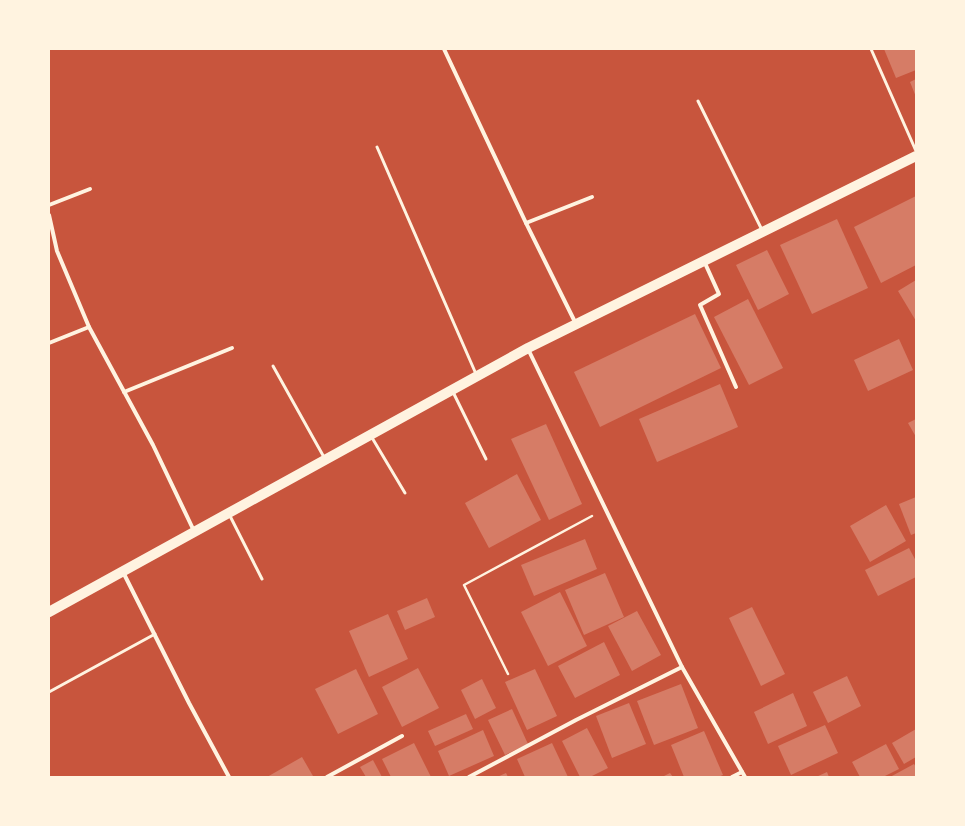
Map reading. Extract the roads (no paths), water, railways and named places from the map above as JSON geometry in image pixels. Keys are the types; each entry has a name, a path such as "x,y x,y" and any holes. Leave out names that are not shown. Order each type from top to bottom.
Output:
{"main road":[{"path":"49,612 528,348 916,156"}],"street":[{"path":"444,49 526,223 576,324"},
{"path":"49,205 90,189"},
{"path":"526,223 592,197"},
{"path":"49,215 57,251 89,327 154,445 195,532"},
{"path":"704,260 719,294 700,305 736,387"},
{"path":"49,343 89,327"},
{"path":"124,392 232,348"},
{"path":"528,348 682,666 744,777"},
{"path":"122,572 189,703 229,777"},
{"path":"469,777 682,666"},
{"path":"327,777 402,736"},
{"path":"732,777 742,772"}],"lane":[{"path":"871,49 916,151"},
{"path":"698,102 763,231"},
{"path":"377,147 477,376"},
{"path":"273,366 325,460"},
{"path":"452,390 486,459"},
{"path":"370,435 405,493"},
{"path":"228,514 262,579"},
{"path":"49,692 155,634"}]}
